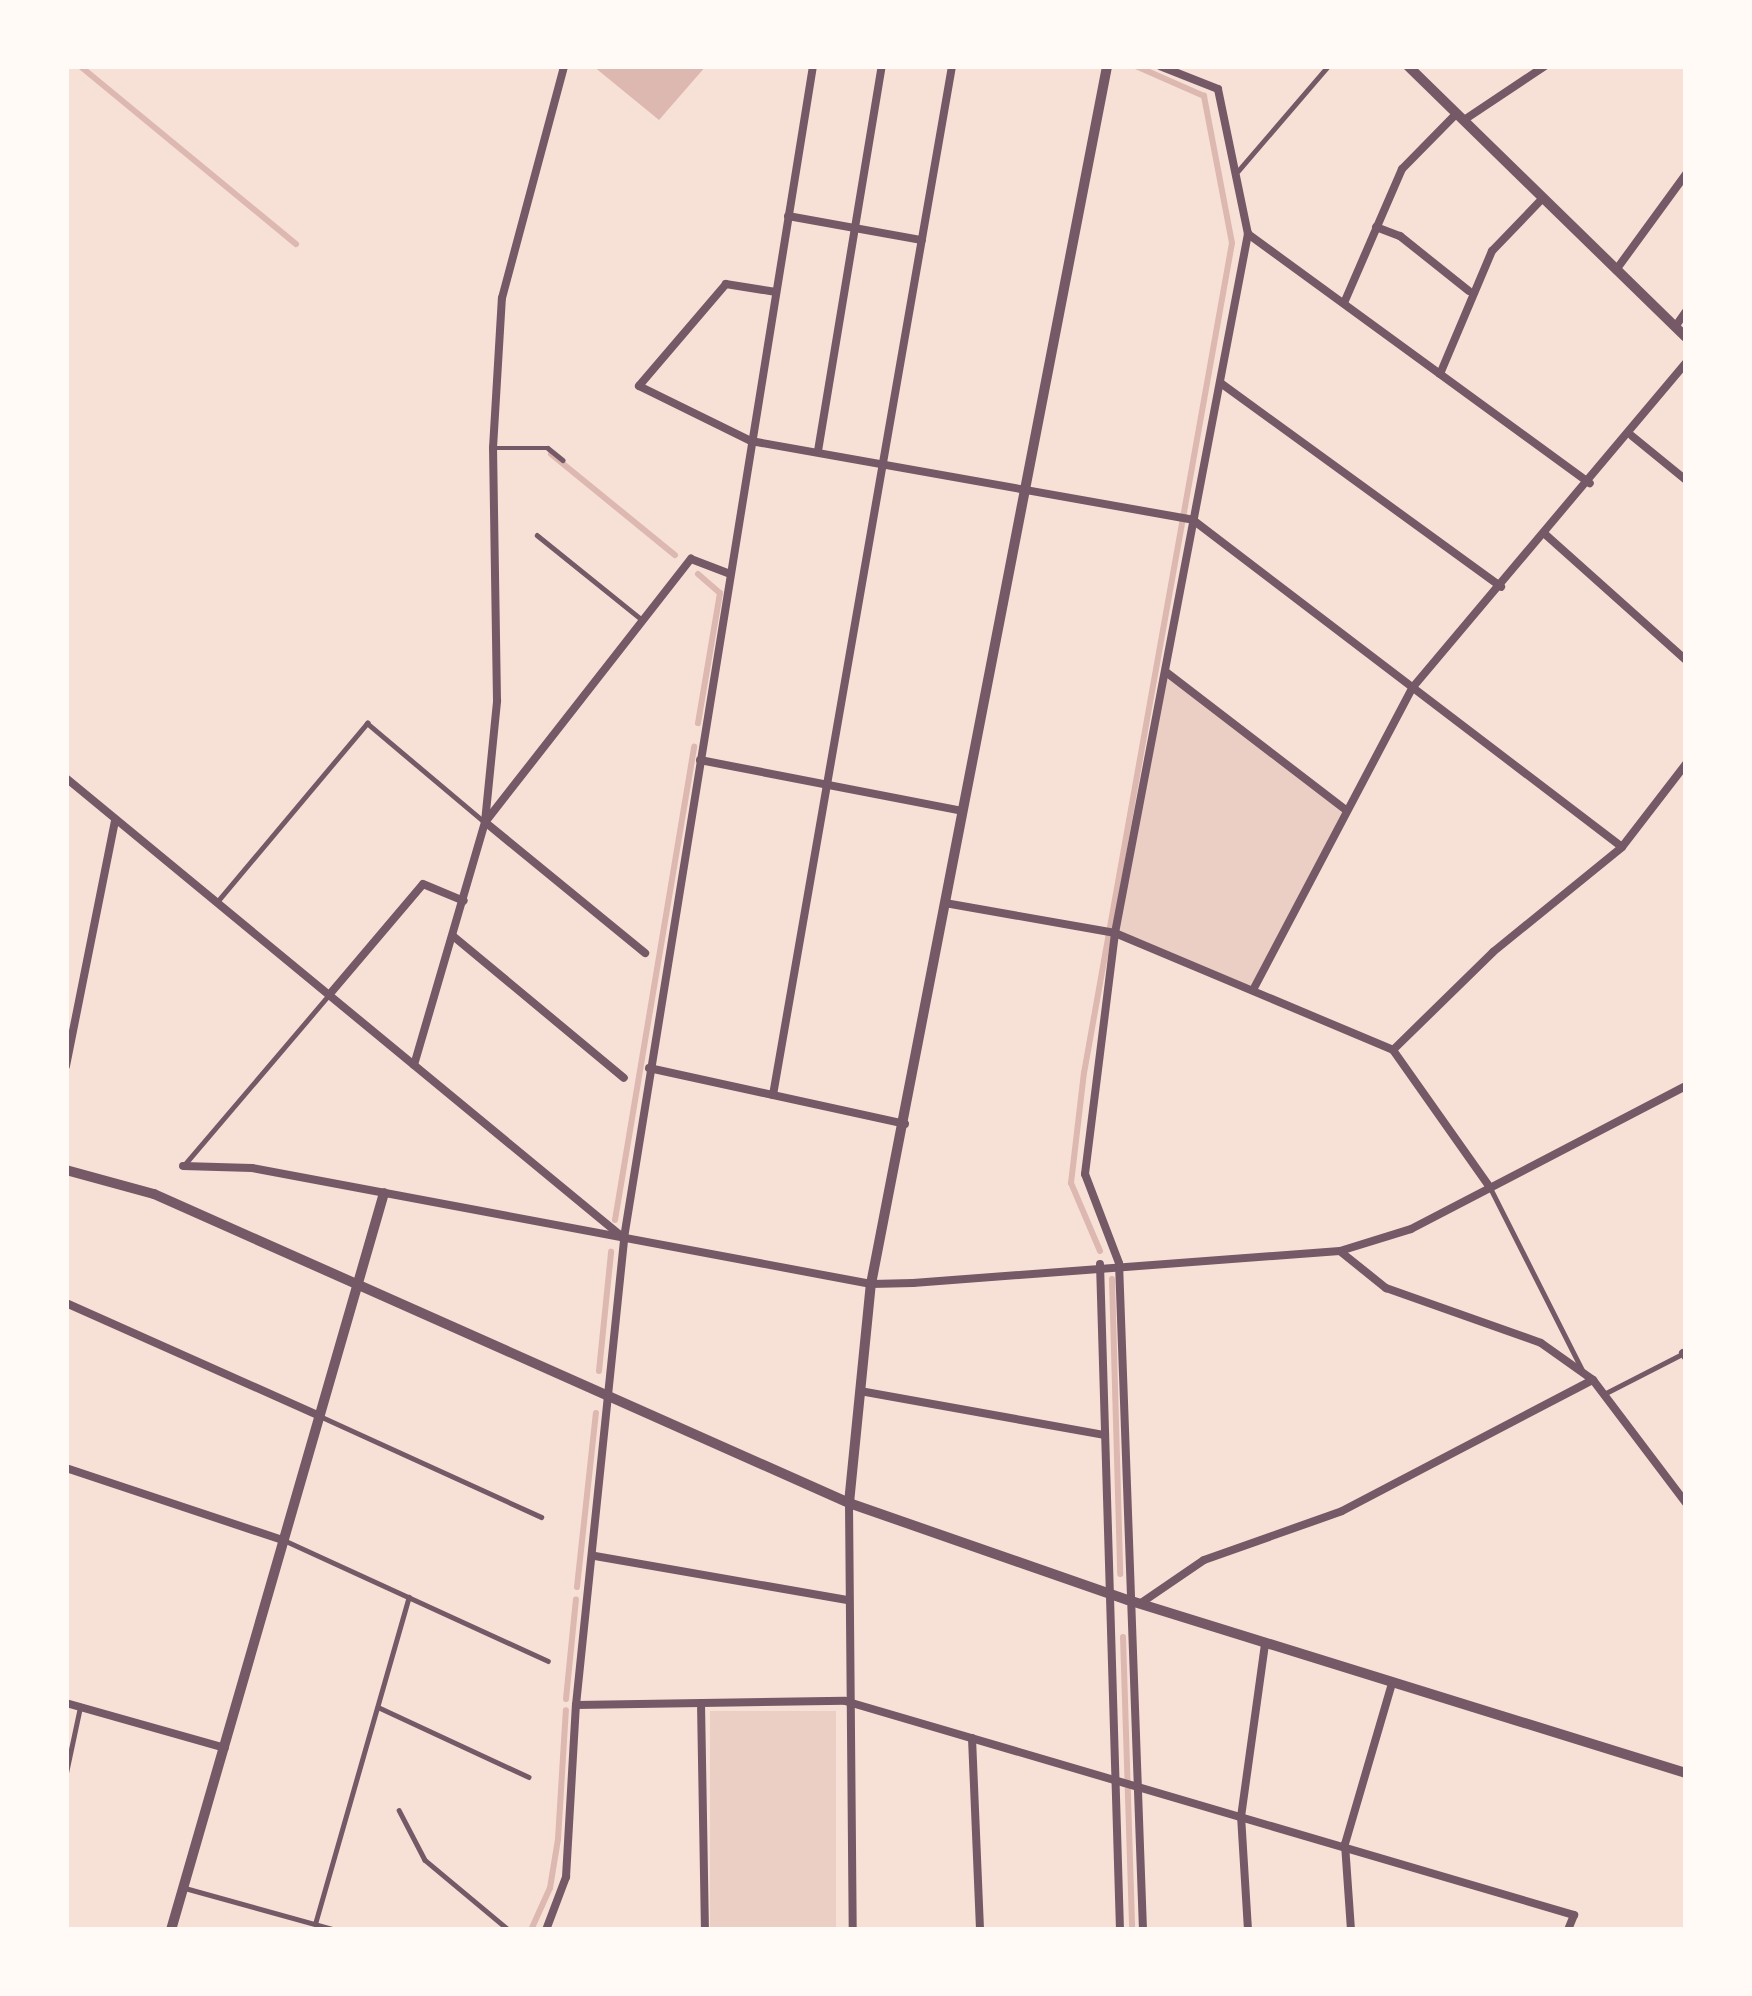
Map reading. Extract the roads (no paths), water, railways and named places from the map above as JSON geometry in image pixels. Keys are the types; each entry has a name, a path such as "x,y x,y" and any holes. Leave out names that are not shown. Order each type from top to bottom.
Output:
{"street":[{"path":"414,1065 485,822 497,701 493,448 502,298 564,66"},
{"path":"546,1930 566,1876 576,1705 595,1556 606,1395 624,1238 813,66"},
{"path":"818,451 882,66"},
{"path":"773,1095 952,66"},
{"path":"853,1930 845,1701 849,1503 871,1284 1107,66"},
{"path":"1120,1930 1135,1602 1119,1263 1084,1174 1115,934 1248,235 1218,88 1160,66"},
{"path":"1408,66 1614,272 1686,337"},
{"path":"1344,303 1402,169 1460,117 1545,66"},
{"path":"1614,272 1686,174"},
{"path":"1440,374 1469,291 1492,251 1541,200"},
{"path":"788,216 922,240"},
{"path":"1376,227 1400,236 1469,291"},
{"path":"1248,235 1590,483"},
{"path":"776,292 726,284 639,386 751,440 1192,520 1622,848"},
{"path":"1675,327 1686,311"},
{"path":"1253,990 1413,687 1632,436 1686,363"},
{"path":"1222,384 1501,586"},
{"path":"1632,436 1686,480"},
{"path":"1546,535 1686,660"},
{"path":"485,822 691,559 731,574"},
{"path":"1166,672 1346,810"},
{"path":"700,760 962,811"},
{"path":"1393,1050 1493,952 1622,848 1686,764"},
{"path":"66,778 624,1238"},
{"path":"66,1066 115,820"},
{"path":"485,822 645,953"},
{"path":"329,995 423,884 464,901"},
{"path":"944,903 1115,934 1393,1050 1489,1186"},
{"path":"453,937 624,1078"},
{"path":"649,1068 904,1124"},
{"path":"183,1166 252,1168 871,1284 1100,1264 1340,1251 1411,1229 1686,1086"},
{"path":"66,1170 154,1194 849,1503 1110,1594 1686,1773"},
{"path":"171,1930 383,1193"},
{"path":"1340,1251 1386,1288 1540,1342 1589,1377 1686,1503"},
{"path":"1100,1264 1110,1594 1143,1930"},
{"path":"66,1303 316,1415"},
{"path":"1135,1602 1204,1560 1342,1511 1589,1377"},
{"path":"860,1390 1106,1436"},
{"path":"66,1468 284,1540"},
{"path":"595,1556 847,1600"},
{"path":"1248,1930 1241,1816 1265,1643"},
{"path":"1351,1930 1345,1844 1392,1683"},
{"path":"576,1705 845,1701 1345,1844 1574,1916 1568,1930"},
{"path":"701,1702 705,1930"},
{"path":"66,1703 226,1748"},
{"path":"972,1738 980,1930"}],"lane":[{"path":"1236,175 1328,66"},
{"path":"493,448 548,448 563,460"},
{"path":"537,535 641,619"},
{"path":"217,902 367,723 485,822"},
{"path":"183,1166 329,995"},
{"path":"1489,1186 1589,1377"},
{"path":"1604,1394 1685,1354"},
{"path":"316,1415 541,1516"},
{"path":"284,1540 548,1660"},
{"path":"315,1924 409,1597"},
{"path":"66,1773 80,1707"},
{"path":"377,1707 529,1777"},
{"path":"399,1810 424,1860 509,1930"},
{"path":"182,1888 336,1930"}],"waterway":[{"path":"80,66 296,244"},
{"path":"1100,1251 1071,1183 1084,1073 1232,243 1204,96 1136,66"},
{"path":"551,454 675,555"},
{"path":"698,574 720,593 698,723"},
{"path":"615,1220 694,747"},
{"path":"599,1371 611,1252"},
{"path":"1112,1279 1120,1574"},
{"path":"577,1587 596,1413"},
{"path":"566,1699 576,1599"},
{"path":"1123,1637 1132,1930"},
{"path":"531,1930 550,1888 558,1839 566,1710"}]}
